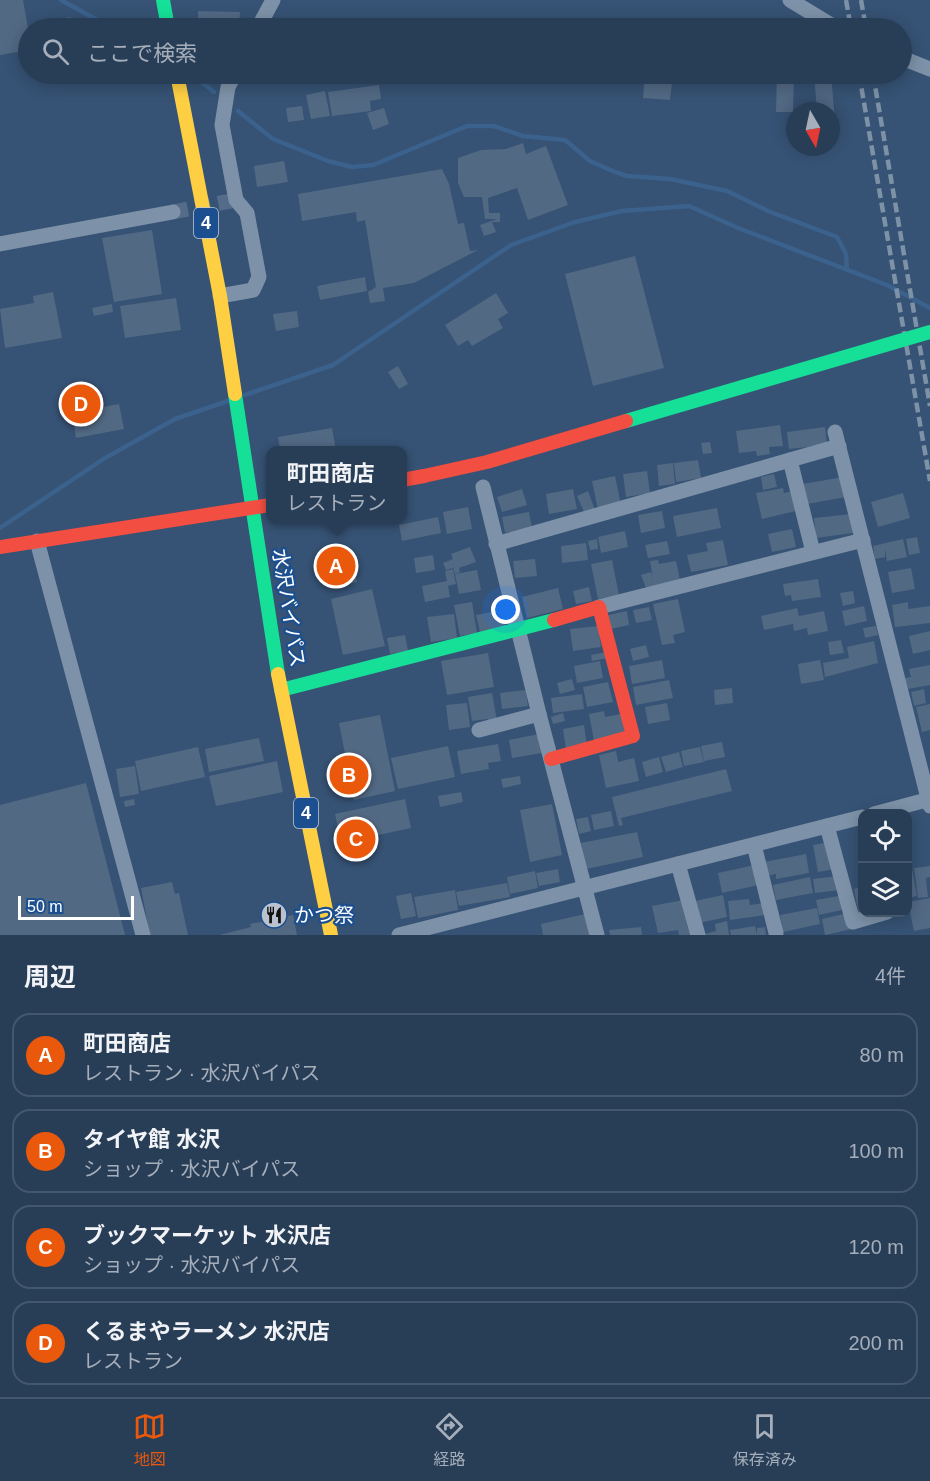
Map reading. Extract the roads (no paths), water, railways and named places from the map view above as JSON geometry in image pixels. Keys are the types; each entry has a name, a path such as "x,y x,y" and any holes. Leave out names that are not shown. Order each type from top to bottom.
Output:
{"main road":[{"path":"163,0 166,18"},
{"name":"水沢バイパス","path":"179,84 220,297 281,690 331,935"},
{"path":"407,479 487,462 930,332"},
{"path":"0,547 266,506"},
{"path":"281,690 518,630 598,607 633,736 551,759"}],"street":[{"path":"263,18 273,0"},
{"path":"790,0 820,18"},
{"path":"912,62 930,69"},
{"path":"220,297 253,290 260,278 248,213 236,200 222,125 230,84"},
{"path":"0,244 172,212"},
{"path":"496,544 790,460 837,439 929,802 897,809"},
{"path":"790,460 813,552"},
{"path":"483,487 597,935"},
{"path":"598,607 862,540"},
{"path":"37,541 143,935"},
{"path":"479,730 539,714"},
{"path":"399,935 858,818"},
{"path":"827,826 853,922 870,917"},
{"path":"753,845 776,933"},
{"path":"678,864 698,935"}],"waterway":[{"path":"61,0 94,18"},
{"path":"204,84 214,92"},
{"path":"238,111 273,139 328,161 352,167 373,165 467,126 494,126 523,136 565,140 590,161 615,172 627,176 670,179 727,191 768,211 837,237 846,254 847,270"},
{"path":"245,395 333,365 511,245 575,222 622,211 689,206 738,228 887,285 930,308"},
{"path":"0,528 105,458 175,419 228,401"}],"tunnel":[{"path":"173,212 236,200"}],"railway":[{"path":"846,0 849,18"},
{"path":"861,0 864,18"},
{"path":"861,84 930,481"},
{"path":"875,84 930,406"}],"place":[{"name":"くるまやラーメン 水沢店","path":"81,404"},
{"name":"町田商店","path":"336,566"},
{"name":"タイヤ館 水沢","path":"349,775"},
{"name":"ブックマーケット 水沢店","path":"356,839"},
{"name":"かつ祭","path":"274,915"}]}
